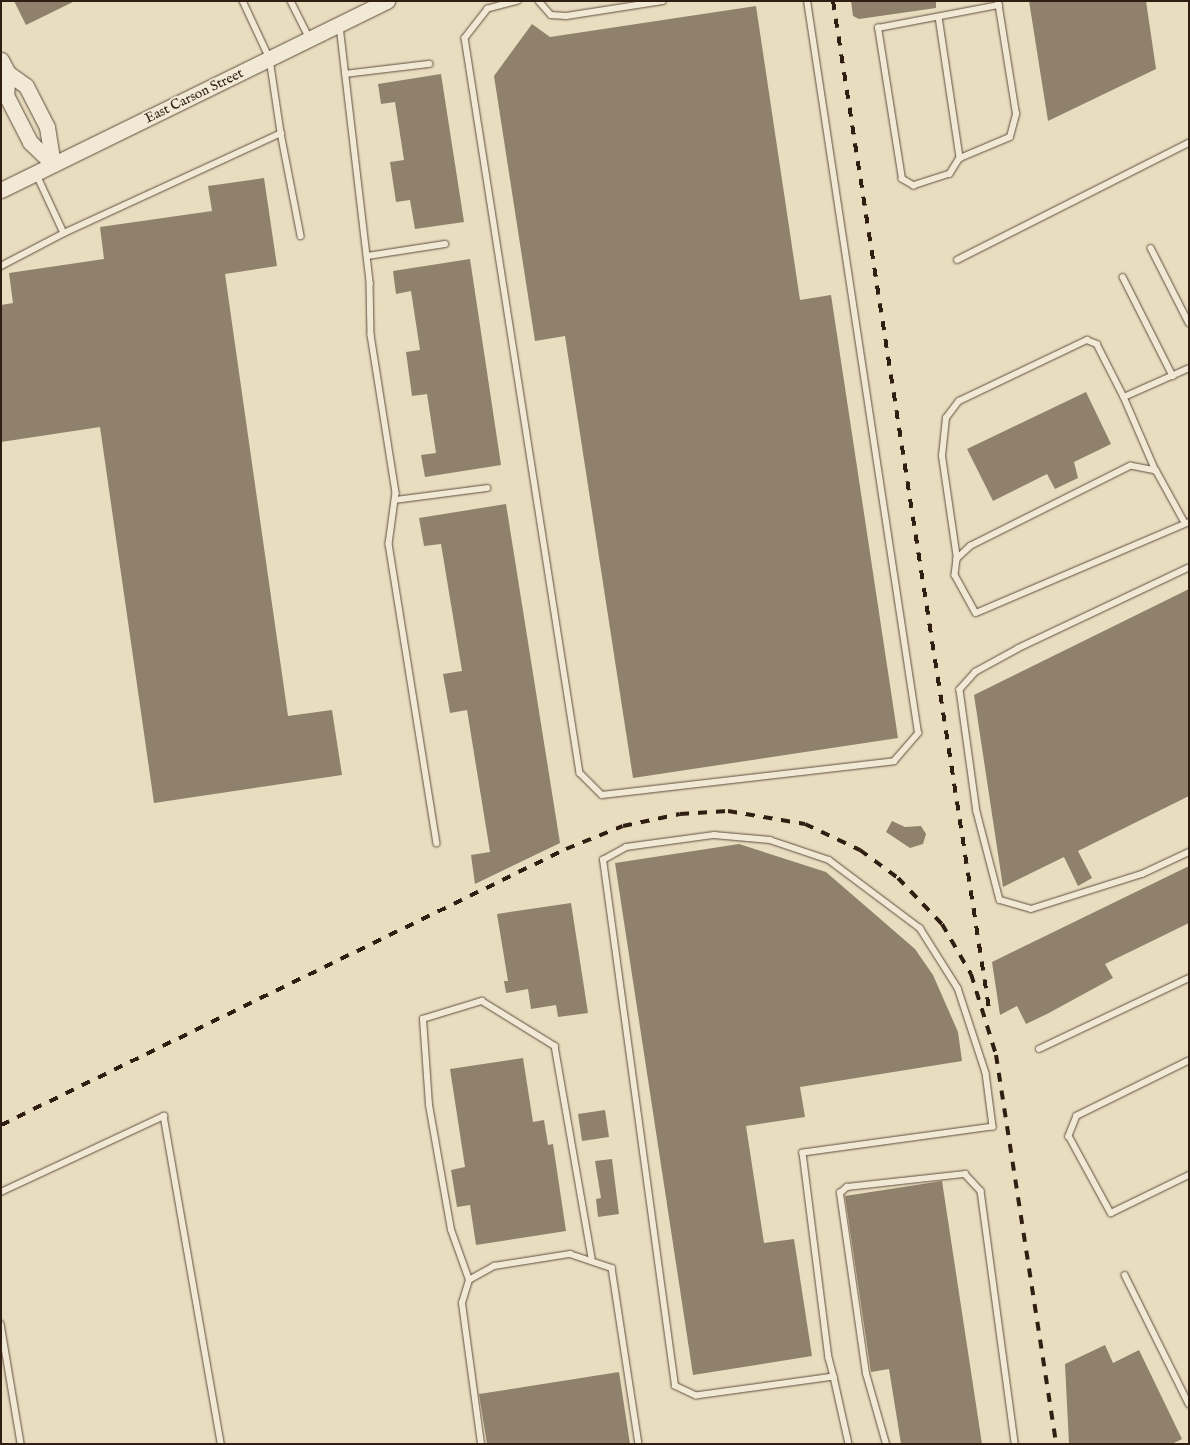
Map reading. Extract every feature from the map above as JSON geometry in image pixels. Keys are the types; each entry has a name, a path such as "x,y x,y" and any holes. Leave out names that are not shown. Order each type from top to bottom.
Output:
{"main road":[{"name":"East Carson Street","path":"1,190 387,1"},
{"path":"1,60 8,74 26,86 47,127 53,164"},
{"path":"8,74 6,96 30,142 53,164"}],"lane":[{"path":"244,1 270,59 281,134 301,236"},
{"path":"291,1 310,39"},
{"path":"484,1 488,9"},
{"path":"518,1 488,9 465,38 580,773 602,795 894,761 918,733 807,1"},
{"path":"539,1 551,15 566,16 663,1"},
{"path":"999,3 1016,114 1010,136 960,158 950,174 914,186 902,179 878,28 939,17 999,3"},
{"path":"939,17 960,158"},
{"path":"340,24 367,256 371,335 395,500 389,544 437,843"},
{"path":"346,74 429,64"},
{"path":"1,266 64,233 281,134"},
{"path":"957,260 1189,143"},
{"path":"36,173 64,233"},
{"path":"367,256 445,244"},
{"path":"1152,248 1189,323"},
{"path":"1123,277 1173,376"},
{"path":"1087,340 1097,344 1124,397 1156,471 1186,522 976,613 955,575 957,559 942,456 946,418 959,401 1087,340"},
{"path":"1124,397 1189,368"},
{"path":"957,559 971,546 1131,466 1156,471"},
{"path":"395,500 487,488"},
{"path":"1189,568 1018,649 976,672 960,690 977,812 1000,900 1031,909 1142,874 1189,852"},
{"path":"834,1377 696,1396 675,1386 603,860 626,847 714,835 770,840 829,860 920,928 958,988 986,1073 993,1127 803,1153 834,1377 849,1444"},
{"path":"1039,1049 1189,978"},
{"path":"481,1444 462,1303 469,1280 451,1230 429,1105 423,1019 482,1001 555,1046 592,1258"},
{"path":"1189,1061 1077,1116 1069,1136 1111,1213 1189,1174"},
{"path":"1,1192 164,1116 221,1444"},
{"path":"886,1444 866,1374 840,1194 847,1187 965,1174 981,1191 1015,1444"},
{"path":"469,1280 494,1266 570,1254 592,1258 612,1268 639,1444"},
{"path":"1125,1275 1189,1404"},
{"path":"1,1324 21,1444"}],"building":[{"path":"14,1 75,1 26,25"},
{"path":"851,1 936,1 936,8 859,19 853,16"},
{"path":"1029,1 1146,1 1156,69 1048,121"},
{"path":"756,6 800,300 831,295 898,738 633,778 565,336 535,341 494,76 532,24 550,37"},
{"path":"441,74 464,222 415,229 410,200 396,202 390,162 404,160 395,102 381,104 378,84"},
{"path":"264,178 277,266 225,274 288,716 332,710 342,775 154,803 100,427 1,442 1,305 13,303 9,273 104,259 100,227 212,211 208,186"},
{"path":"470,259 501,465 425,477 421,455 436,453 427,394 412,396 406,352 420,350 411,291 396,294 393,271"},
{"path":"1086,392 1111,444 1074,462 1078,478 1055,489 1047,474 993,501 967,449"},
{"path":"506,504 560,843 475,884 471,855 490,852 467,710 450,713 443,674 462,671 441,544 424,546 419,518"},
{"path":"1189,589 1189,796 1078,851 1092,878 1078,886 1064,857 1003,887 974,695"},
{"path":"892,821 905,827 921,826 926,834 923,844 910,848 886,832"},
{"path":"739,844 826,872 915,949 933,975 958,1032 962,1061 800,1087 805,1117 746,1126 764,1243 794,1239 812,1356 693,1375 615,863"},
{"path":"1189,866 1189,923 1105,964 1113,978 1047,1014 1026,1024 1017,1006 1000,1015 992,962"},
{"path":"571,903 588,1013 558,1017 556,1005 531,1009 528,989 506,993 504,981 508,981 497,914"},
{"path":"523,1058 533,1122 544,1120 548,1145 553,1144 566,1231 476,1245 470,1205 457,1207 451,1170 465,1167 450,1069"},
{"path":"605,1110 609,1137 582,1141 578,1114"},
{"path":"612,1159 619,1214 598,1217 596,1199 601,1198 595,1161"},
{"path":"942,1181 982,1444 901,1444 889,1369 871,1372 845,1196"},
{"path":"1105,1345 1113,1363 1139,1350 1182,1439 1172,1444 1069,1444 1065,1364"},
{"path":"619,1372 630,1444 487,1444 479,1394"}],"railway":[{"path":"833,1 989,1009"},
{"path":"1,1125 566,849 623,826 680,814 728,811 805,824 860,850 898,878 942,924 971,974 996,1055 1056,1444"}]}
